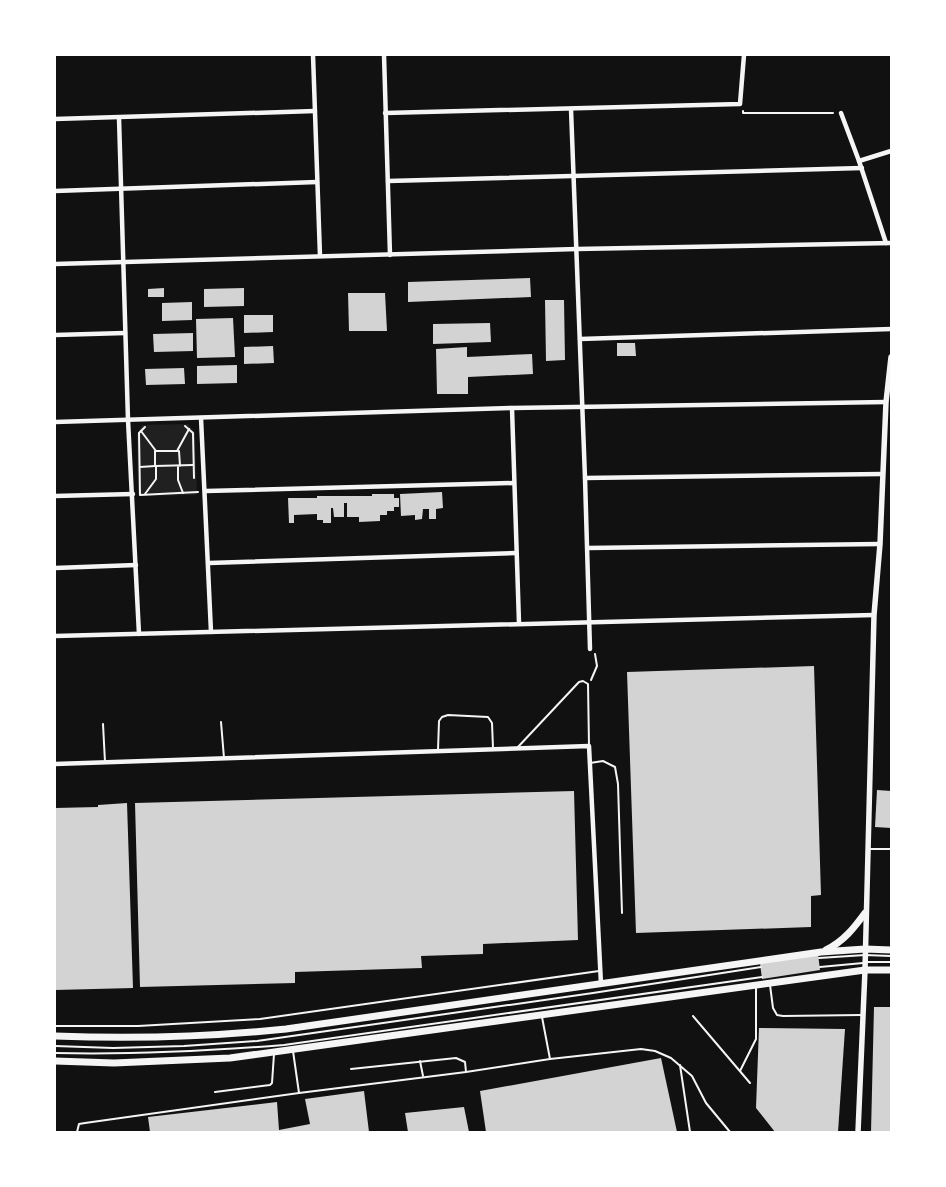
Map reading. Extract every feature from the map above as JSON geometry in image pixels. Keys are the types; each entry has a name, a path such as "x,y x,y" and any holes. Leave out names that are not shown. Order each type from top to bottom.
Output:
{"main road":[{"path":"820,955 851,932 865,913"},
{"path":"55,1036 119,1038 238,1034 382,1016 820,955 891,950"},
{"path":"55,1061 114,1063 230,1058 770,983 865,966 891,970"}],"street":[{"path":"313,55 320,256"},
{"path":"384,55 390,255"},
{"path":"385,113 740,104 744,55"},
{"path":"572,109 586,478 590,649"},
{"path":"55,119 315,111"},
{"path":"55,264 577,249 889,243 841,113"},
{"path":"119,118 128,420 139,634"},
{"path":"859,160 891,151"},
{"path":"388,181 862,168"},
{"path":"55,191 317,182"},
{"path":"580,339 891,329"},
{"path":"55,335 125,333"},
{"path":"858,1132 865,966 874,615 880,544 886,402 891,357"},
{"path":"55,422 512,408 886,402"},
{"path":"512,408 519,623"},
{"path":"201,418 206,491 211,632"},
{"path":"586,478 882,474"},
{"path":"206,491 513,483"},
{"path":"55,496 133,494"},
{"path":"588,548 880,544"},
{"path":"209,563 516,553"},
{"path":"55,568 136,566"},
{"path":"55,636 874,615"},
{"path":"55,764 589,746 601,984"}],"lane":[{"path":"518,748 579,682 583,681 588,684 589,746"},
{"path":"438,750 439,721 442,716 448,715 488,717 492,723 493,748"},
{"path":"221,722 224,758"},
{"path":"102,724 105,762"},
{"path":"590,763 603,762 615,767 618,784 622,913"},
{"path":"868,849 891,849"},
{"path":"865,952 891,956"},
{"path":"820,967 865,966 891,962"},
{"path":"55,1046 113,1048 257,1041 665,983 761,967"},
{"path":"55,1026 155,1025 260,1019 600,971"},
{"path":"55,1053 113,1054 284,1045 762,977"},
{"path":"770,983 773,1008 777,1015 862,1015"},
{"path":"740,1071 756,1039 756,985"},
{"path":"542,1016 550,1060"},
{"path":"693,1016 750,1083"},
{"path":"77,1132 79,1124 85,1123 423,1076 641,1049 655,1051 671,1058 692,1076 706,1103 730,1132"},
{"path":"292,1050 299,1093"},
{"path":"214,1092 270,1085 272,1083 274,1052"},
{"path":"351,1069 459,1058 464,1062 466,1072"},
{"path":"420,1061 423,1076"},
{"path":"680,1065 690,1132"}],"path":[{"path":"740,104 743,113 841,113"},
{"path":"185,426 193,433 194,478"},
{"path":"145,427 139,433 140,494 196,493"},
{"path":"177,451 189,429"},
{"path":"141,431 156,451 156,479 145,494"},
{"path":"156,451 177,451"},
{"path":"177,451 179,451 178,480 184,493"},
{"path":"140,467 194,465"},
{"path":"588,684 594,676 597,666 596,657 590,649"}],"shaded area":[{"path":"188,424 195,432 197,495 138,496 137,434 142,425"}],"building":[{"path":"530,278 531,297 408,302 408,282"},
{"path":"164,288 164,297 148,297 148,289"},
{"path":"244,288 244,306 204,307 204,289"},
{"path":"348,293 385,293 387,331 349,331"},
{"path":"545,300 564,300 565,360 546,361"},
{"path":"192,302 192,320 162,321 162,303"},
{"path":"244,315 273,315 273,332 244,333"},
{"path":"233,318 235,357 197,358 196,319"},
{"path":"490,323 491,342 433,344 433,324"},
{"path":"193,333 193,351 154,352 153,334"},
{"path":"617,343 635,343 636,356 617,356"},
{"path":"273,346 274,363 244,364 244,347"},
{"path":"467,347 467,357 532,354 533,374 468,377 468,394 437,394 436,349"},
{"path":"237,365 237,383 197,384 197,366"},
{"path":"184,368 185,384 146,385 145,369"},
{"path":"442,492 443,508 436,509 436,519 429,519 429,509 423,509 422,519 415,520 415,515 401,516 400,494"},
{"path":"372,494 394,494 394,498 399,498 399,507 394,507 394,511 387,511 387,515 380,515 380,521 359,522 359,517 347,517 347,503 344,503 344,517 334,517 333,508 331,508 331,523 323,523 323,520 317,520 317,514 294,515 294,523 289,523 288,498 372,496"},
{"path":"814,666 821,895 811,896 811,927 636,933 627,672"},
{"path":"877,790 891,791 891,828 875,827"},
{"path":"574,791 578,940 483,944 483,954 421,956 422,968 295,972 295,983 140,987 135,803"},
{"path":"127,803 133,988 55,990 55,808 98,807 98,805"},
{"path":"818,954 820,970 762,979 760,963"},
{"path":"874,1007 891,1007 891,1132 871,1132"},
{"path":"759,1028 845,1029 838,1132 775,1132 756,1108"},
{"path":"661,1058 677,1132 486,1132 480,1091"},
{"path":"364,1091 369,1132 150,1132 148,1117 277,1102 279,1130 310,1124 305,1099"},
{"path":"464,1107 469,1132 408,1132 405,1113"}]}
